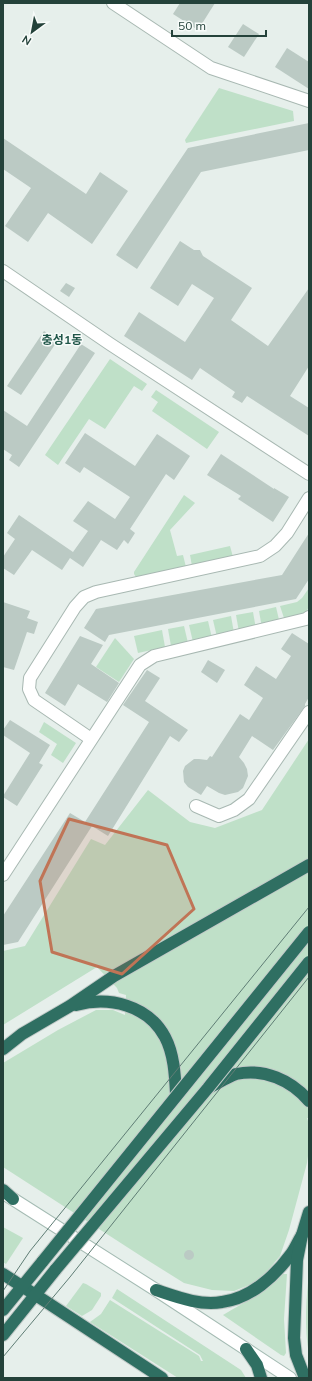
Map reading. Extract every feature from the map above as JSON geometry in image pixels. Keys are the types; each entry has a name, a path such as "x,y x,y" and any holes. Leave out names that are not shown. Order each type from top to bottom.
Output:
{"highway":[{"path":"3,1042 22,1034 70,1006 114,976 309,865"},
{"path":"5,1308 176,1094 309,932"},
{"path":"3,1335 56,1269 208,1088 309,962"},
{"path":"70,1006 91,1002 125,1005 137,1009 148,1017 158,1026 170,1050 174,1070 176,1094"},
{"path":"3,1049 22,1034"},
{"path":"208,1088 235,1074 250,1072 278,1077 292,1084 309,1101"},
{"path":"305,1378 296,1355 294,1338 297,1260 302,1235 309,1212"},
{"path":"156,1290 182,1299 203,1302 222,1303 238,1299 262,1284 274,1273 292,1253 302,1235"},
{"path":"3,1274 162,1378"},
{"path":"246,1349 258,1365 261,1378"}],"street":[{"path":"113,3 211,68 309,101"},
{"path":"3,271 110,344 309,474"},
{"path":"91,739 34,700 29,688 30,678 75,608 84,597 96,592 260,556 275,546 287,533 309,498"},
{"path":"3,875 140,665 154,656 308,619"},
{"path":"196,806 219,816 234,810 249,799 309,712"},
{"path":"6,1194 290,1378"}],"highlighted area":[{"path":"69,819 167,845 194,909 122,974 52,952 40,881"}],"green space":[{"path":"219,88 293,111 294,121 186,143 185,140"},
{"path":"110,359 147,384 142,391 134,386 105,429 89,419 58,465 45,455"},
{"path":"156,390 219,432 207,449 152,411 158,402 151,397"},
{"path":"184,495 195,503 170,530 177,556 183,555 186,567 136,577 134,572"},
{"path":"230,546 233,557 192,566 190,555"},
{"path":"309,588 309,603 307,611 299,616 284,618 280,606 297,602"},
{"path":"276,607 280,624 262,628 259,611"},
{"path":"253,612 256,629 239,632 236,615"},
{"path":"231,616 234,633 217,637 213,620"},
{"path":"208,621 212,638 193,642 189,625"},
{"path":"184,626 188,643 171,646 168,629"},
{"path":"162,630 165,647 138,653 134,636"},
{"path":"115,638 134,659 119,682 96,667"},
{"path":"44,722 76,743 63,763 51,755 57,744 39,732"},
{"path":"309,739 309,1118 307,1118 309,1124 309,1149 307,1163 289,1230 280,1256 259,1281 234,1291 212,1290 184,1283 3,1167 3,1063 58,1030 96,1010 113,1010 125,1015 126,995 119,993 117,988 97,967 3,1025 3,951 25,946 91,839 105,845 148,790 190,822 215,828 262,810"},
{"path":"3,1227 23,1238 6,1264 3,1262"},
{"path":"309,1273 309,1355 306,1334 306,1314"},
{"path":"283,1274 287,1274 284,1319 286,1353 284,1356 223,1315 262,1292"},
{"path":"83,1283 101,1293 101,1296 92,1310 82,1316 66,1306"},
{"path":"117,1289 241,1370 246,1378 178,1378 90,1322 101,1314 110,1300 199,1356 201,1361 203,1361 200,1355 112,1298"}],"building":[{"path":"180,3 215,3 198,30 173,14"},
{"path":"243,24 259,34 244,57 228,47"},
{"path":"287,48 309,62 309,89 275,67"},
{"path":"309,123 309,150 201,172 137,269 116,255 188,148"},
{"path":"3,138 86,194 100,172 128,191 92,244 48,213 28,242 5,226 31,188 3,169"},
{"path":"180,241 194,250 200,250 203,256 252,288 231,320 268,346 309,288 309,366 290,396 309,408 309,436 247,396 242,403 232,397 235,392 200,368 192,380 124,336 139,312 185,342 214,298 192,284 178,306 150,288"},
{"path":"66,283 75,288 69,297 60,291"},
{"path":"44,331 58,340 21,395 7,386"},
{"path":"81,344 95,353 19,467 9,460 12,455 3,449 3,410 27,426"},
{"path":"85,433 135,466 157,434 190,456 174,480 166,474 130,529 135,533 128,544 124,540 117,550 101,540 83,567 70,558 62,570 32,550 14,575 3,568 3,557 15,539 7,533 19,515 73,552 88,531 73,521 88,501 115,519 130,497 84,467 80,473 65,463"},
{"path":"221,454 274,489 289,497 273,522 238,499 241,496 207,475"},
{"path":"309,533 309,579 296,599 109,635 105,642 84,628 96,609 282,575"},
{"path":"3,602 30,611 27,618 38,622 34,634 27,632 14,670 3,667"},
{"path":"292,633 309,644 309,697 305,706 273,750 252,736 239,757 247,769 248,776 243,788 238,792 225,795 207,786 201,795 188,787 184,782 183,771 185,766 194,759 207,760 210,756 212,757 240,714 249,720 263,698 244,685 256,666 276,679 291,656 281,649"},
{"path":"80,636 103,645 91,664 119,683 107,702 78,684 65,706 45,693"},
{"path":"208,660 225,670 217,683 201,672"},
{"path":"147,670 160,678 145,701 188,730 179,742 170,736 108,836 92,826 18,942 3,945 3,916 70,813 85,822 149,722 123,705"},
{"path":"10,720 50,745 39,763 43,765 17,806 3,796 30,753 3,735 3,730"},
{"path":"187,1250 191,1250 193,1251 193,1259 187,1260 184,1257 184,1253"}],"tram line":[{"path":"3,1291 30,1251 309,907"},
{"path":"3,1357 70,1277 309,977"}],"district":[{"name":"충성1동","path":"62,340"}]}
